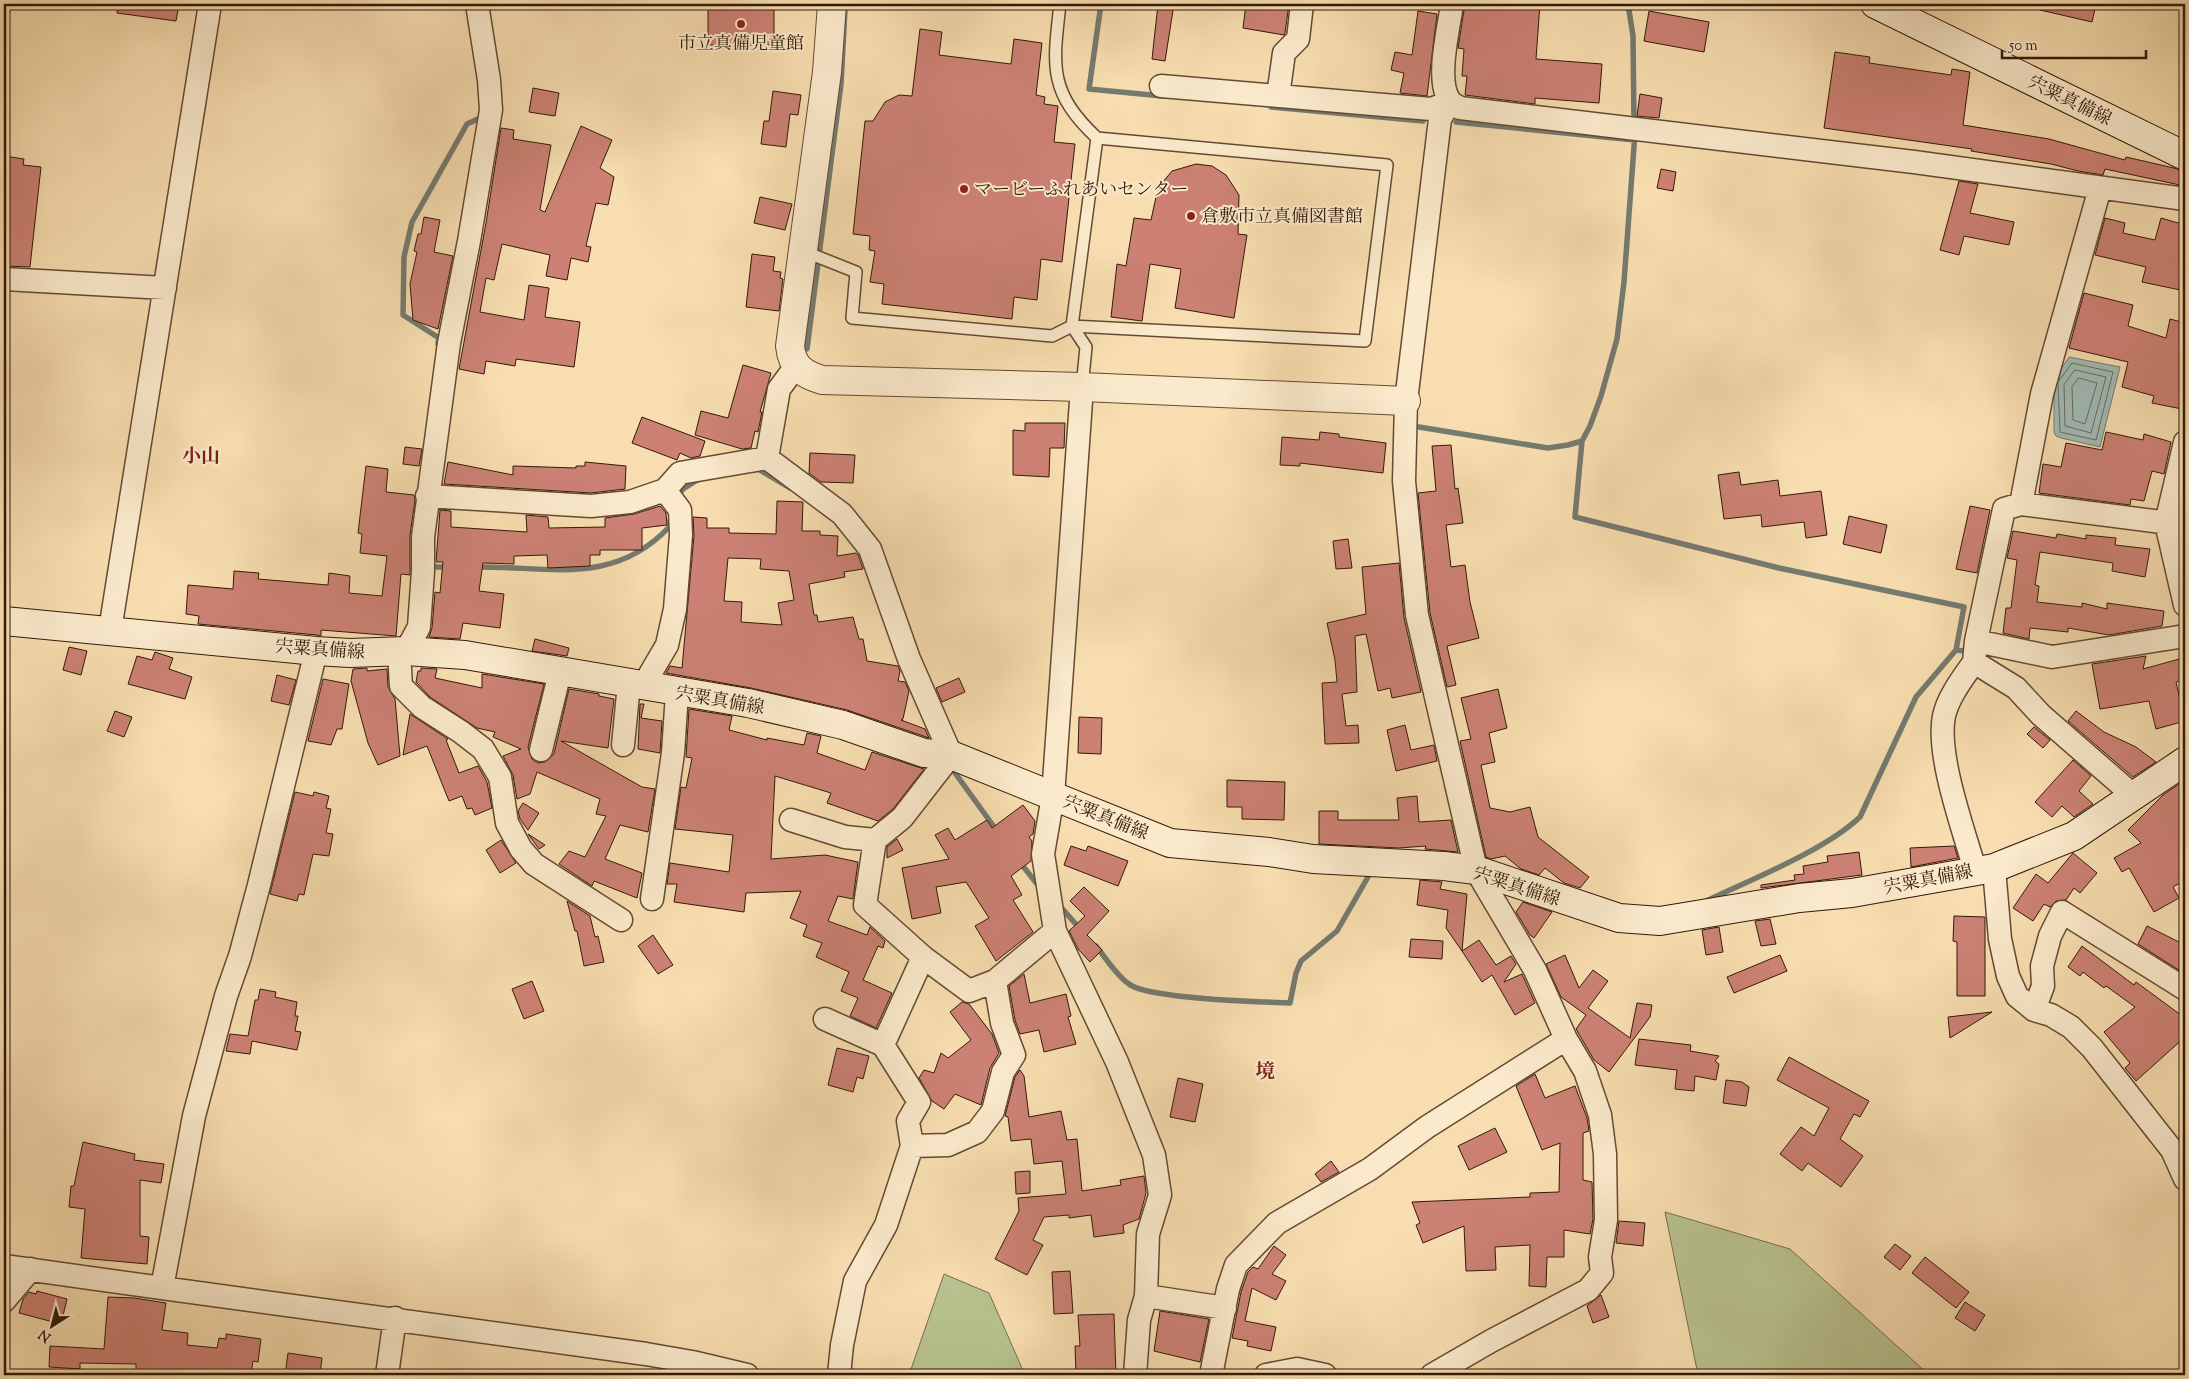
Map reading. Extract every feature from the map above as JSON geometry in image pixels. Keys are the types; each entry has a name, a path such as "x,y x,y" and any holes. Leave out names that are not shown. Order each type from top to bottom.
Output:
{"main road":[{"path":"832,4 814,256 790,346 791,357 796,366 806,375 822,380 1082,387 1406,401"},
{"name":"宍粟真備線","path":"1874,4 2185,156"},
{"name":"宍粟真備線","path":"4,621 316,651 350,653 403,651 465,655 677,693 748,703 843,725 924,753 952,755 1170,843 1269,852 1313,859 1444,866 1476,870 1619,918 1660,921 1799,898 1852,894 1984,869 2074,836 2185,761"}],"street":[{"path":"110,630 210,4"},
{"path":"477,4 490,80 491,110 469,241 449,343 422,537 423,570 419,627 403,651 401,686 422,707 462,732 483,749 500,777 507,823 521,849 534,864 621,920"},
{"path":"1278,96 1284,53 1298,39 1302,4"},
{"path":"1452,4 1443,73 1445,89 1450,102 1460,108 1914,162 2185,199"},
{"path":"1161,86 1431,109 1450,102"},
{"path":"1432,1375 1491,1341 1588,1290 1602,1273 1600,1256 1606,1220 1605,1154 1600,1115 1585,1071 1566,1039 1535,970 1476,870 1418,615 1404,481 1406,401 1440,119 1450,102"},
{"path":"2021,504 2042,394 2100,188"},
{"path":"4,279 165,288"},
{"path":"767,458 779,389 796,366"},
{"path":"1082,387 1053,796 1043,854 1055,931 1109,1045 1154,1155 1160,1196 1148,1234 1146,1296 1139,1320 1135,1375"},
{"path":"2185,442 2176,524 2185,605"},
{"path":"428,496 591,506 630,502 665,490 680,474 767,458 842,514 870,550 909,659 952,755 940,767 902,818 875,840 865,905 923,957 969,991 995,981 1055,931"},
{"path":"623,745 636,685 667,645 675,609 681,534 680,510 665,490"},
{"path":"2176,524 2021,504 2004,509 1975,651 1950,700 1944,716 1943,731 1951,788 1984,869 2008,976 2017,996 2034,1010 2051,1015 2071,1027 2092,1048 2178,1151 2185,1180"},
{"path":"1975,651 2052,657 2185,636"},
{"path":"162,1288 194,1116 226,996 240,956 259,885 316,651"},
{"path":"1975,651 2016,688 2041,715 2134,796"},
{"path":"541,750 560,672"},
{"path":"652,899 673,754 677,693"},
{"path":"791,820 846,837 875,840"},
{"path":"2034,1010 2043,986 2042,966 2050,936 2062,912 2185,989"},
{"path":"883,1045 923,957"},
{"path":"912,1146 948,1145 955,1142 977,1132 993,1111 1003,1072 1014,1055 1002,1024 995,981"},
{"path":"825,1019 883,1045 919,1102 908,1121 912,1146 886,1224 855,1281 842,1345 839,1375"},
{"path":"1211,1375 1236,1265 1277,1223 1370,1169 1427,1127 1566,1039"},
{"path":"4,1266 395,1318 646,1354 748,1375"},
{"path":"4,1301 31,1269"},
{"path":"1146,1296 1225,1308"},
{"path":"386,1375 395,1318"},
{"path":"1266,1375 1297,1369 1325,1375"}],"lane":[{"path":"814,256 856,272 852,318 1052,336 1072,326 1365,341 1387,165 1097,138 1068,106 1057,81 1054,52 1060,4"},
{"path":"1082,387 1086,347 1072,326 1097,138"}],"green space":[{"path":"1665,1212 1790,1249 1929,1375 1698,1375"},
{"path":"944,1274 989,1293 1025,1375 909,1375"}],"water":[{"path":"2069,357 2120,367 2100,447 2061,438 2056,436 2054,432 2054,380"}],"building":[{"path":"118,4 179,4 176,21 117,13"},
{"name":"市立真備児童館","path":"708,4 774,4 774,45 708,45"},
{"path":"1158,4 1174,4 1165,61 1152,59"},
{"path":"1246,4 1289,4 1284,35 1243,28"},
{"path":"1465,4 1540,4 1536,59 1602,64 1599,103 1535,98 1535,104 1465,95 1467,76 1462,76 1464,49 1458,48"},
{"path":"2041,4 2096,4 2092,22 2040,10"},
{"path":"1418,11 1437,14 1427,96 1400,93 1404,73 1391,70 1395,52 1412,55"},
{"path":"1649,11 1709,22 1704,52 1644,41"},
{"name":"マービーふれあいセンター","path":"920,29 942,32 939,55 1011,64 1014,39 1042,43 1036,95 1045,97 1044,104 1058,106 1054,142 1075,144 1062,262 1041,259 1037,300 1014,297 1012,319 882,304 884,284 870,282 875,251 869,250 870,236 853,234 865,121 873,121 885,102 899,95 912,96"},
{"path":"1835,52 1870,57 1869,63 1951,75 1952,69 1970,72 1963,125 2049,139 2125,160 2126,157 2174,168 2183,171 2180,185 2105,169 2103,175 2051,164 1971,151 1972,149 1824,128"},
{"path":"533,88 559,93 555,116 529,112"},
{"path":"773,91 801,95 798,115 790,114 786,147 761,144 764,121 769,121"},
{"path":"1640,94 1662,98 1659,118 1637,116"},
{"path":"581,126 612,140 600,168 614,177 608,205 596,203 586,246 591,247 588,262 571,258 567,280 546,276 550,255 502,244 494,280 486,278 480,312 524,320 529,285 549,288 545,317 580,322 574,367 516,359 515,366 486,361 484,374 459,369 486,223 501,128 514,130 513,139 551,145 540,210 545,212"},
{"path":"4,156 24,159 23,165 41,167 30,267 4,266 4,228 10,195 4,194"},
{"path":"1196,164 1212,166 1226,175 1239,195 1238,234 1247,235 1234,318 1175,308 1181,269 1150,264 1142,321 1111,317 1117,264 1126,266 1134,218 1151,220 1156,197 1162,183 1172,171"},
{"path":"1661,169 1676,172 1673,191 1657,188"},
{"path":"1959,181 1978,184 1970,213 2014,222 2009,245 1964,236 1959,255 1940,250"},
{"path":"760,197 792,204 785,230 754,223"},
{"path":"424,217 440,220 434,252 453,256 438,329 413,320 410,284 417,252 414,251 418,234 421,234"},
{"path":"2105,218 2125,223 2123,233 2155,240 2161,218 2185,225 2185,291 2142,282 2146,267 2095,255"},
{"path":"752,254 775,257 773,271 781,272 780,278 783,279 779,311 746,307"},
{"path":"2084,293 2133,305 2128,326 2166,338 2170,319 2185,323 2185,396 2182,409 2152,403 2154,396 2122,387 2128,362 2069,348"},
{"path":"743,365 771,373 760,412 762,412 758,432 755,431 751,448 742,449 695,435 701,411 728,418"},
{"path":"642,417 705,441 700,456 691,458 680,453 677,460 632,443"},
{"path":"1025,423 1065,423 1064,448 1050,448 1049,477 1013,475 1013,430 1025,431"},
{"path":"1320,432 1339,434 1339,437 1386,443 1383,473 1300,463 1300,466 1280,465 1282,437 1319,440"},
{"path":"2106,432 2143,440 2144,434 2171,442 2164,474 2152,471 2144,501 2131,499 2130,505 2039,493 2043,464 2061,467 2066,443 2102,450"},
{"path":"1451,445 1455,489 1458,488 1463,523 1446,525 1451,567 1465,565 1470,602 1479,638 1447,646 1456,685 1447,687 1430,613 1418,493 1436,491 1432,446"},
{"path":"405,447 422,449 419,466 403,464"},
{"path":"810,453 855,455 853,483 821,482 809,473"},
{"path":"448,462 513,475 513,466 576,468 576,466 585,466 585,462 626,466 625,489 591,493 444,484"},
{"path":"366,466 388,469 386,492 414,495 415,500 410,535 410,575 401,574 396,636 321,630 321,636 198,624 199,616 186,614 188,585 233,589 234,571 259,573 258,579 328,585 329,573 350,576 349,593 382,596 387,556 360,553 362,534 358,533"},
{"path":"1739,472 1741,485 1778,480 1780,496 1821,491 1827,535 1806,538 1804,522 1762,527 1761,515 1724,519 1718,475"},
{"path":"777,501 803,502 802,531 820,531 820,535 838,536 837,556 856,553 858,555 863,569 844,572 845,577 809,584 814,615 817,615 818,622 853,617 859,639 863,639 867,661 898,666 900,671 898,681 905,682 909,691 903,719 901,720 925,729 929,738 847,710 751,688 666,673 670,666 682,668 694,536 693,517 707,518 707,528 729,528 729,533 776,534","holes":["728,558 761,559 760,569 789,571 794,600 778,603 782,625 741,622 742,602 724,601"]},
{"path":"660,506 666,513 667,525 642,528 642,550 600,550 600,555 590,555 590,566 548,568 547,555 514,556 514,564 483,563 479,591 504,594 500,628 463,623 460,639 429,637 432,628 435,592 440,593 443,562 436,562 440,510 451,511 451,527 527,532 526,515 548,517 549,528 605,527 605,518 634,514"},
{"path":"1970,506 1990,510 1977,573 1956,569"},
{"path":"1849,516 1887,525 1881,553 1843,544"},
{"path":"2013,531 2056,538 2057,534 2086,539 2086,535 2116,538 2115,545 2150,549 2145,577 2112,571 2113,563 2040,552 2035,585 2039,586 2037,602 2082,607 2082,603 2107,609 2107,603 2164,611 2162,626 2109,635 2068,628 2068,632 2030,628 2029,639 2003,633 2006,608 2011,608 2017,560 2007,558"},
{"path":"1348,539 1352,568 1336,569 1333,541"},
{"path":"1399,563 1404,618 1421,692 1392,698 1390,688 1378,691 1366,634 1355,636 1357,692 1342,694 1346,726 1358,725 1359,743 1325,744 1322,683 1337,682 1335,660 1327,623 1366,614 1362,567"},
{"path":"535,639 569,648 567,656 532,651"},
{"path":"69,647 87,651 81,675 63,670"},
{"path":"155,652 173,658 169,669 192,677 185,699 128,684 137,656 152,660"},
{"path":"2146,656 2143,669 2183,658 2185,680 2176,682 2185,721 2156,729 2149,701 2100,709 2092,664"},
{"path":"367,668 367,671 387,669 388,687 395,699 400,756 378,765 368,743 351,681 353,669"},
{"path":"421,668 437,669 435,678 482,688 482,674 544,684 528,747 532,759 538,763 545,762 554,754 569,689 599,694 599,696 614,699 608,748 561,741 642,787 655,789 648,832 620,825 605,859 642,873 637,898 594,881 592,886 559,864 569,851 585,857 606,816 596,814 600,799 537,772 530,794 517,799 513,775 503,756 521,749 493,737 495,732 477,728 430,697 416,682 418,671 421,671"},
{"path":"277,675 296,680 289,705 271,701"},
{"path":"959,678 965,692 942,702 936,688"},
{"path":"323,679 349,684 342,729 337,729 331,745 308,741"},
{"path":"1498,689 1507,728 1489,733 1495,762 1481,765 1490,808 1510,812 1530,807 1538,837 1589,877 1580,888 1564,883 1545,868 1539,875 1521,869 1505,856 1491,859 1486,857 1460,741 1471,739 1461,698"},
{"path":"640,704 644,704 641,718 662,721 660,753 638,749"},
{"path":"689,709 732,716 729,730 767,740 767,738 804,745 807,733 821,736 817,753 865,770 872,752 924,769 893,809 878,821 827,803 831,793 775,776 771,859 825,855 858,862 853,899 838,896 828,921 867,935 870,927 885,941 883,948 878,946 863,980 892,993 876,1028 850,1016 858,998 841,991 849,972 816,957 822,943 803,936 807,925 790,918 801,891 746,893 744,912 674,902 677,884 667,884 670,863 729,872 733,835 675,829 681,787 686,788 692,758 686,757"},
{"path":"115,711 132,717 124,737 107,731"},
{"path":"2076,711 2104,732 2136,747 2156,762 2133,777 2068,721"},
{"path":"410,714 448,739 446,740 459,773 478,766 487,782 492,808 475,815 472,808 467,809 462,796 449,801 427,746 403,755"},
{"path":"1079,717 1102,718 1101,754 1078,753"},
{"path":"1405,725 1411,750 1434,745 1437,761 1396,771 1387,730"},
{"path":"2034,727 2050,740 2043,748 2027,734"},
{"path":"2073,760 2091,776 2079,791 2093,804 2074,817 2062,806 2052,817 2035,802"},
{"path":"1227,780 1285,782 1284,820 1242,819 1242,807 1227,807"},
{"path":"2185,780 2185,880 2173,887 2179,898 2154,912 2129,868 2122,872 2114,858 2141,843 2128,830 2163,795"},
{"path":"295,792 313,796 314,792 329,796 326,808 331,809 326,833 333,834 329,856 313,854 304,895 299,894 297,901 270,894"},
{"path":"1417,796 1419,822 1451,820 1458,852 1425,849 1426,846 1399,848 1319,844 1319,811 1338,811 1338,820 1399,820 1397,798"},
{"path":"523,803 539,813 528,830 520,819 518,811"},
{"path":"1023,805 1035,821 1033,834 1029,837 1032,841 1031,861 1011,876 1022,895 1013,900 1033,932 996,961 975,926 989,918 966,882 936,887 941,913 912,919 902,868 949,859 935,835 948,828 955,840 987,820 992,828"},
{"path":"528,834 545,845 539,849"},
{"path":"897,839 903,850 887,858 887,847"},
{"path":"501,840 516,863 500,873 486,850"},
{"path":"1071,846 1086,851 1088,846 1128,861 1118,886 1064,865"},
{"path":"1954,846 1958,858 1911,867 1910,848"},
{"path":"1859,852 1862,875 1761,888 1761,885 1795,880 1794,875 1804,874 1803,866 1828,862 1827,856"},
{"path":"2073,853 2097,873 2080,893 2074,888 2066,900 2056,901 2050,907 2044,904 2033,921 2013,908 2036,874 2048,883"},
{"path":"1420,880 1442,882 1440,889 1467,894 1462,951 1446,928 1448,910 1417,905"},
{"path":"1084,887 1109,911 1087,935 1102,950 1090,962 1078,949 1069,931 1085,916 1070,901"},
{"path":"567,901 590,916 595,937 598,936 604,962 584,966 577,931 575,931"},
{"path":"1523,902 1552,912 1534,938 1530,935 1516,912"},
{"path":"1954,916 1985,917 1985,996 1957,996 1957,942 1953,941"},
{"path":"1770,919 1776,944 1761,946 1755,921"},
{"path":"2147,926 2185,945 2185,974 2138,944"},
{"path":"1719,927 1723,952 1706,955 1702,930"},
{"path":"653,935 673,965 658,974 638,946"},
{"path":"1411,939 1443,941 1442,959 1409,957"},
{"path":"1479,940 1496,965 1511,956 1516,964 1504,982 1522,974 1535,1003 1515,1015 1492,975 1482,982 1462,951"},
{"path":"2082,946 2134,985 2136,982 2185,1018 2185,1037 2136,1081 2125,1068 2130,1063 2104,1032 2135,1007 2106,986 2104,988 2083,972 2080,976 2068,967"},
{"path":"1565,955 1579,988 1593,970 1608,981 1588,1008 1630,1038 1637,1003 1652,1005 1650,1017 1609,1072 1594,1060 1576,1029 1586,1015 1561,997 1546,964"},
{"path":"1780,955 1787,971 1734,993 1727,977"},
{"path":"1024,974 1030,1003 1066,994 1071,1016 1068,1017 1076,1044 1044,1052 1039,1030 1020,1034 1015,1020 1009,986"},
{"path":"532,981 544,1011 524,1019 512,989"},
{"path":"260,989 276,992 275,997 297,1002 295,1016 298,1016 295,1031 301,1032 297,1050 252,1041 250,1054 226,1051 230,1034 248,1036 255,1000 258,1000"},
{"path":"962,1002 969,1004 992,1034 999,1053 990,1068 981,1105 955,1094 944,1109 932,1101 919,1078 924,1070 934,1073 941,1053 948,1058 971,1040 950,1012"},
{"path":"1992,1012 1950,1038 1948,1017"},
{"path":"1639,1039 1691,1045 1690,1051 1719,1056 1715,1061 1719,1064 1716,1080 1695,1076 1694,1091 1675,1089 1677,1070 1635,1065"},
{"path":"837,1048 869,1056 863,1079 857,1077 853,1092 828,1085"},
{"path":"1789,1057 1869,1101 1860,1117 1854,1114 1840,1139 1863,1156 1841,1187 1808,1163 1802,1171 1780,1154 1801,1127 1814,1136 1829,1108 1777,1080"},
{"path":"1020,1070 1024,1076 1029,1117 1061,1111 1067,1140 1077,1139 1082,1191 1121,1185 1120,1180 1144,1176 1146,1193 1139,1219 1123,1225 1124,1233 1094,1237 1091,1215 1069,1218 1069,1215 1044,1217 1033,1240 1043,1245 1027,1275 995,1259 1019,1211 1018,1198 1066,1194 1062,1161 1034,1164 1031,1139 1011,1141 1008,1117 1005,1116 1015,1077"},
{"path":"1535,1074 1545,1098 1575,1086 1587,1118 1589,1131 1583,1133 1583,1180 1592,1182 1593,1219 1590,1234 1564,1230 1564,1257 1547,1257 1546,1287 1529,1286 1530,1245 1495,1247 1496,1270 1466,1271 1464,1226 1423,1243 1416,1225 1420,1223 1412,1202 1530,1197 1530,1193 1559,1192 1560,1143 1542,1150 1516,1086"},
{"path":"1178,1078 1203,1084 1195,1122 1170,1117"},
{"path":"1726,1080 1742,1082 1749,1087 1746,1106 1723,1103"},
{"path":"1495,1128 1507,1152 1469,1170 1458,1146"},
{"path":"83,1142 135,1154 134,1160 164,1164 161,1183 140,1180 140,1236 149,1237 147,1264 81,1258 85,1209 69,1207 71,1186 74,1186"},
{"path":"1331,1161 1339,1172 1321,1182 1315,1174"},
{"path":"1030,1171 1030,1193 1016,1194 1015,1172"},
{"path":"1619,1221 1645,1223 1643,1246 1616,1243"},
{"path":"1895,1244 1911,1256 1900,1270 1884,1257"},
{"path":"1274,1246 1286,1255 1272,1274 1286,1281 1276,1300 1252,1288 1245,1321 1276,1327 1271,1351 1247,1346 1248,1341 1232,1338 1241,1292 1248,1272 1253,1267 1258,1269"},
{"path":"1925,1257 1969,1292 1956,1308 1912,1273"},
{"path":"1070,1271 1073,1313 1054,1314 1052,1272"},
{"path":"37,1291 67,1299 61,1324 19,1313 23,1299 29,1292 36,1294"},
{"path":"1601,1295 1609,1317 1593,1323 1587,1306"},
{"path":"108,1297 134,1298 166,1303 162,1330 188,1333 187,1345 217,1348 219,1338 226,1339 226,1334 261,1339 258,1362 253,1361 251,1375 168,1375 136,1372 136,1364 80,1363 80,1369 49,1367 50,1346 104,1349"},
{"path":"1965,1302 1985,1315 1975,1331 1955,1318"},
{"path":"1160,1311 1209,1319 1200,1362 1154,1351"},
{"path":"1114,1314 1116,1375 1076,1375 1075,1346 1080,1346 1078,1315"},
{"path":"288,1353 322,1358 320,1375 285,1375"}],"waterway":[{"path":"1101,4 1089,89 1162,96"},
{"path":"1628,4 1633,36 1634,123"},
{"path":"807,349 841,84 845,9"},
{"path":"1271,107 1423,121"},
{"path":"438,344 439,338 403,315 404,257 412,222 467,124 482,117 482,114"},
{"path":"1456,122 1634,140"},
{"path":"1419,427 1548,448 1582,441 1590,426 1601,396 1617,339 1624,282 1635,133"},
{"path":"1582,441 1575,517 1779,568 1964,607 1956,650"},
{"path":"755,470 758,469 790,488"},
{"path":"676,498 683,489 699,479"},
{"path":"475,567 554,570 603,566 626,558 649,545 670,526 670,521"},
{"path":"436,567 449,567"},
{"path":"1706,901 1808,853 1860,817 1916,697 1956,650 1971,652"},
{"path":"950,766 997,831"},
{"path":"1019,861 1041,889"},
{"path":"1096,946 1120,976 1129,984 1140,989 1206,999 1290,1003 1296,973 1301,961 1337,931 1372,870"},
{"path":"1059,905 1081,930"}],"place":[{"name":"市立真備児童館","path":"741,24"},
{"name":"マービーふれあいセンター","path":"964,189"},
{"name":"倉敷市立真備図書館","path":"1191,216"}],"district":[{"name":"小山","path":"201,455"},
{"name":"境","path":"1265,1070"}]}
